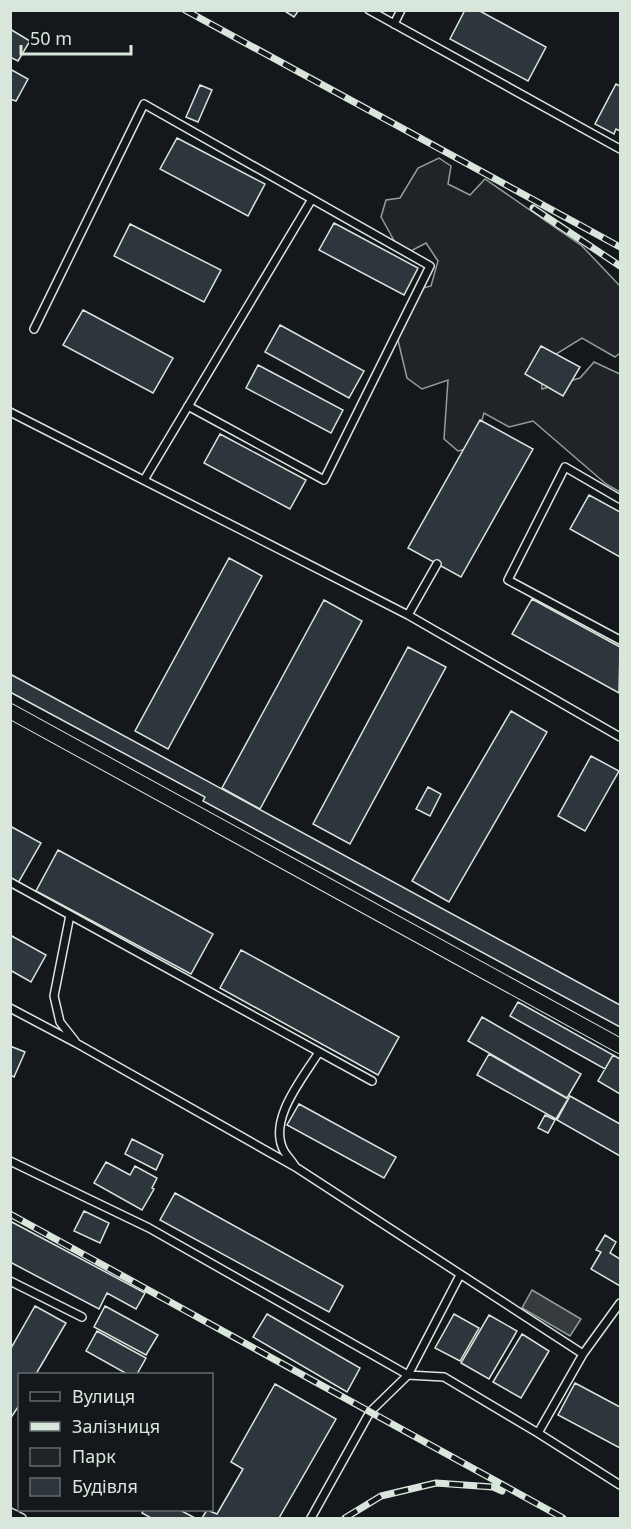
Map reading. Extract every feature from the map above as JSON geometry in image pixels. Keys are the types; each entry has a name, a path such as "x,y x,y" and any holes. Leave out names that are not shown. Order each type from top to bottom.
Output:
{"street":[{"path":"10,711 621,1046"}],"lane":[{"path":"369,10 621,149"},
{"path":"394,24 402,10"},
{"path":"34,329 144,104 430,266 324,480 188,406"},
{"path":"144,480 312,199"},
{"path":"10,412 408,615 621,737"},
{"path":"621,499 565,467 508,580 621,640"},
{"path":"408,615 437,564"},
{"path":"10,882 372,1081"},
{"path":"70,915 54,996 60,1022 76,1043"},
{"path":"10,1008 297,1168 583,1354"},
{"path":"297,1168 283,1149 280,1131 282,1113 319,1052"},
{"path":"10,1161 149,1228 408,1375 444,1377 621,1485"},
{"path":"310,1518 370,1412 408,1375 460,1275"},
{"path":"10,1281 82,1317"},
{"path":"538,1433 583,1354 621,1303"},
{"path":"10,1512 22,1518"}],"green space":[{"path":"439,158 451,166 448,184 470,195 485,179 582,246 620,286 620,353 615,357 582,338 553,356 541,354 542,389 580,378 594,362 620,374 620,492 606,484 533,421 509,427 484,413 474,447 458,451 444,439 448,380 422,389 407,378 397,336 415,290 431,286 438,261 426,243 411,251 396,244 381,217 386,200 400,198 418,168"}],"shaded area":[{"path":"532,1290 581,1319 570,1336 522,1308"}],"building":[{"path":"283,10 299,10 294,17"},
{"path":"465,10 478,10 546,47 528,81 450,39"},
{"path":"10,29 30,41 18,61 10,57"},
{"path":"10,69 28,79 16,101 10,99"},
{"path":"616,84 620,86 620,131 616,129 614,134 595,124"},
{"path":"200,85 212,90 198,122 186,117"},
{"path":"177,138 265,184 248,216 160,169"},
{"path":"334,223 418,268 404,295 319,250"},
{"path":"130,224 221,270 204,302 114,256"},
{"path":"83,310 173,358 153,393 63,345"},
{"path":"280,325 364,371 349,398 265,352"},
{"path":"541,346 580,367 563,396 525,374"},
{"path":"258,365 343,410 331,433 246,388"},
{"path":"480,420 533,449 461,577 408,548"},
{"path":"220,434 306,480 290,509 204,463"},
{"path":"589,495 620,512 620,557 570,529"},
{"path":"229,558 262,576 168,749 135,731"},
{"path":"532,599 620,647 619,693 512,634"},
{"path":"324,600 362,621 260,809 222,788"},
{"path":"408,647 446,667 350,844 313,824"},
{"path":"10,674 620,1005 620,1027 203,801 205,797 10,692"},
{"path":"511,711 547,732 449,902 412,881"},
{"path":"591,756 619,771 585,831 558,816"},
{"path":"428,787 441,794 430,816 416,809"},
{"path":"10,826 41,843 18,883 10,879"},
{"path":"58,850 213,934 191,974 36,891"},
{"path":"10,935 46,955 31,982 10,970"},
{"path":"241,950 399,1037 378,1075 220,988"},
{"path":"518,1002 613,1055 605,1069 510,1016"},
{"path":"482,1017 581,1074 567,1098 468,1041"},
{"path":"10,1046 25,1052 14,1077 10,1075"},
{"path":"489,1054 568,1099 556,1119 477,1075"},
{"path":"613,1055 620,1059 620,1094 598,1081"},
{"path":"570,1096 620,1124 620,1156 557,1120"},
{"path":"299,1104 396,1157 384,1178 287,1125"},
{"path":"545,1115 555,1120 548,1133 538,1128"},
{"path":"132,1139 163,1155 156,1170 125,1154"},
{"path":"106,1162 130,1175 135,1166 157,1178 152,1188 154,1189 142,1210 94,1183"},
{"path":"175,1193 343,1286 329,1312 160,1220"},
{"path":"84,1211 109,1223 100,1243 74,1231"},
{"path":"10,1221 145,1293 136,1309 107,1293 99,1309 10,1262"},
{"path":"605,1235 616,1242 610,1253 620,1259 620,1286 591,1269 601,1252 596,1250"},
{"path":"35,1306 66,1323 37,1373 18,1373 18,1407 10,1419 10,1350"},
{"path":"105,1306 158,1335 146,1355 94,1327"},
{"path":"267,1314 360,1368 347,1392 253,1337"},
{"path":"454,1314 479,1328 460,1361 435,1348"},
{"path":"489,1315 517,1331 489,1379 461,1363"},
{"path":"97,1331 146,1358 138,1373 125,1373 86,1351"},
{"path":"522,1334 549,1351 521,1398 493,1382"},
{"path":"575,1383 620,1407 620,1448 558,1415"},
{"path":"275,1384 336,1419 279,1518 202,1518 206,1511 217,1514 243,1469 231,1462"},
{"path":"143,1511 182,1511 195,1518 151,1518 142,1513"}],"railway":[{"path":"185,10 620,247"},
{"path":"533,208 620,266"},
{"path":"10,1214 563,1518"},
{"path":"345,1518 381,1496 436,1483 493,1487 502,1491"}]}
